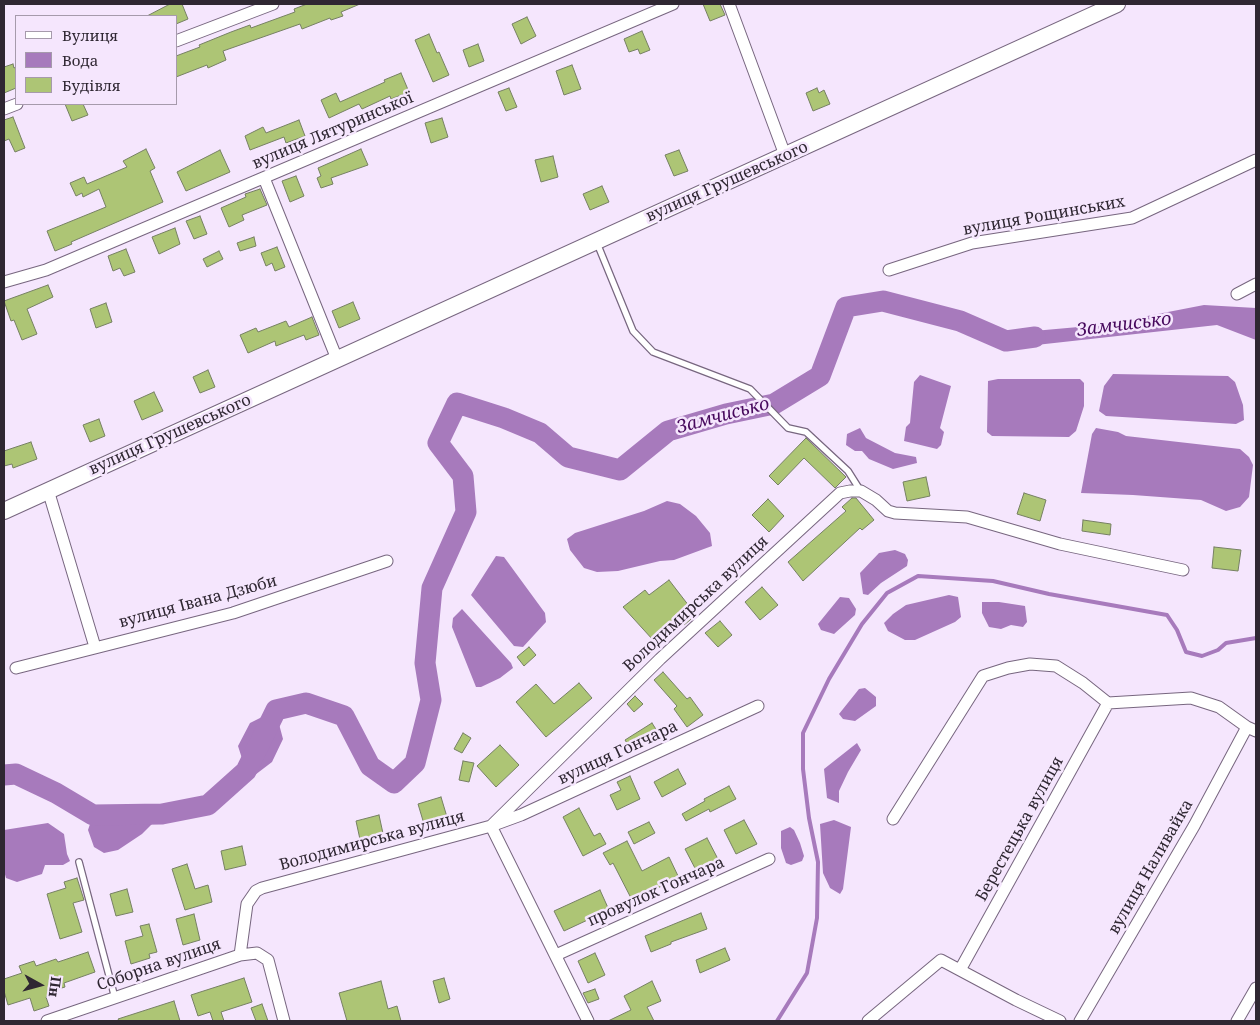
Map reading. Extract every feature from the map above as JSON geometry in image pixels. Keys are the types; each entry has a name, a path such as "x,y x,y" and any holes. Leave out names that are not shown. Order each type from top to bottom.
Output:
{"street":[{"path":"178,40 273,4"},
{"name":"вулиця Лятуринської","path":"4,282 46,270 673,4"},
{"path":"729,4 785,155"},
{"name":"вулиця Грушевського","path":"4,510 1117,4"},
{"name":"вулиця Рощинських","path":"889,270 972,243 1132,218 1256,160"},
{"path":"264,178 337,359"},
{"path":"1237,294 1256,284"},
{"path":"48,490 95,647"},
{"path":"861,491 876,500 888,511 967,517 1060,544 1183,570"},
{"name":"Володимирська вулиця","path":"262,888 491,826 660,659 840,493 861,491"},
{"name":"вулиця Івана Дзюби","path":"16,668 233,613 387,561"},
{"path":"893,819 983,676 1008,668 1030,664 1056,666 1083,683 1108,703 1191,698 1219,707 1251,729"},
{"name":"Берестецька вулиця","path":"960,970 1108,703"},
{"name":"вулиця Гончара","path":"491,826 521,815 758,706"},
{"name":"вулиця Наливайка","path":"1080,1021 1251,729"},
{"path":"491,826 588,1021"},
{"name":"провулок Гончара","path":"556,955 769,859"},
{"name":"Соборна вулиця","path":"48,1021 240,954 247,904 256,891 262,888"},
{"path":"240,954 257,953 268,960 284,1021"},
{"path":"868,1021 941,960 1060,1021"},
{"path":"1237,1021 1256,988"}],"lane":[{"path":"596,241 633,331 653,352 750,389 788,428 806,432 848,471 861,491"},
{"path":"79,862 115,998"}],"water":[{"path":"1204,305 1256,308 1256,340 1217,325 1018,347 1006,341 1011,333 1101,325"},
{"path":"1113,374 1228,376 1235,382 1243,405 1244,420 1236,424 1106,416 1099,411 1104,386"},
{"path":"920,375 951,386 940,428 944,432 941,445 937,449 904,441 906,427 910,423 914,382"},
{"path":"998,379 1080,379 1084,383 1084,406 1076,431 1069,437 992,436 987,432 988,381"},
{"path":"860,428 866,438 895,453 916,457 917,463 893,469 869,459 862,451 855,451 846,445 847,434"},
{"path":"1096,428 1118,432 1126,436 1240,449 1249,457 1253,465 1249,497 1240,507 1226,511 1201,500 1081,493 1092,434"},
{"path":"667,501 680,504 696,516 710,533 712,546 674,560 660,561 618,571 597,572 584,568 570,550 567,539 575,533 644,511"},
{"path":"895,550 905,554 908,560 907,566 881,583 868,595 863,594 860,573 879,553"},
{"path":"496,556 504,557 545,613 546,622 523,647 514,646 471,595"},
{"path":"949,595 958,597 961,617 955,622 915,640 905,640 888,631 884,623 906,605"},
{"path":"840,597 849,598 856,609 855,615 834,634 821,630 818,624"},
{"path":"982,602 999,602 1025,606 1027,622 1023,627 1011,625 1001,629 989,627 982,613"},
{"path":"462,609 511,663 513,668 500,678 481,687 476,687 452,627 453,618"},
{"path":"865,688 876,697 876,706 855,721 843,719 839,714 859,689"},
{"path":"276,710 280,716 279,724 283,739 272,762 251,778 246,771 238,746 250,723"},
{"path":"857,743 861,750 839,791 839,803 827,798 824,769"},
{"path":"134,809 162,814 142,834 118,850 104,853 94,847 88,830 93,815"},
{"path":"834,820 851,827 843,889 840,894 830,888 823,873 820,824"},
{"path":"48,823 64,834 70,861 63,865 45,865 42,874 17,882 6,878 4,871 4,830"},
{"path":"790,827 794,830 804,856 802,861 791,865 786,863 781,848 781,831"}],"building":[{"path":"170,4 182,4 188,19 178,23 178,15 149,15"},
{"path":"307,4 360,4 341,12 343,16 331,20 330,18 302,29 300,24 223,51 226,60 208,68 207,65 178,76 178,55 231,32 250,25 251,28 295,12 294,9"},
{"path":"703,4 720,4 725,15 710,21"},
{"path":"527,17 536,36 521,44 512,24"},
{"path":"642,31 650,50 640,54 638,49 629,52 624,39"},
{"path":"429,34 449,75 433,82 415,40"},
{"path":"478,44 484,61 469,67 463,50"},
{"path":"13,64 15,68 15,88 4,93 4,67"},
{"path":"572,65 581,89 564,95 556,71"},
{"path":"401,73 409,92 391,99 390,96 362,109 359,104 329,118 321,100 336,93 340,102"},
{"path":"509,88 517,107 506,111 498,92"},
{"path":"817,88 819,93 824,90 830,104 813,111 806,93"},
{"path":"65,105 83,105 88,115 72,121"},
{"path":"13,117 25,148 15,152 9,139 4,141 4,120"},
{"path":"442,118 448,137 431,143 425,123"},
{"path":"299,120 305,136 286,143 284,137 250,150 245,136 263,127 266,133"},
{"path":"146,149 155,168 150,171 163,202 71,242 72,244 55,251 47,231 106,207 99,189 83,197 82,193 76,196 70,183 84,177 87,184 127,167 123,161"},
{"path":"361,149 368,165 331,178 333,184 321,188 317,178 321,176 318,168"},
{"path":"220,150 230,172 186,191 177,172"},
{"path":"679,150 688,171 674,176 665,155"},
{"path":"553,156 558,177 541,182 535,160"},
{"path":"296,176 304,196 290,202 282,181"},
{"path":"602,186 609,202 590,210 583,194"},
{"path":"260,189 267,205 242,215 244,220 229,227 221,208 246,197 245,194"},
{"path":"200,216 207,234 194,239 186,221"},
{"path":"175,228 180,244 159,254 152,237"},
{"path":"254,237 256,246 240,251 237,243"},
{"path":"277,247 285,267 275,271 272,263 266,266 261,253"},
{"path":"126,249 135,272 124,276 120,268 113,271 108,256"},
{"path":"219,251 223,259 207,267 203,259"},
{"path":"48,285 53,297 27,309 37,334 22,340 14,320 11,321 4,301"},
{"path":"353,302 360,319 339,328 332,311"},
{"path":"106,303 112,322 96,328 90,309"},
{"path":"312,317 319,335 306,340 304,335 276,346 275,341 248,353 240,335 256,328 258,332 286,321 289,327"},
{"path":"208,370 215,387 200,393 193,377"},
{"path":"154,392 163,411 142,420 134,401"},
{"path":"99,419 105,436 90,442 83,425"},
{"path":"806,438 846,477 835,488 804,458 778,485 769,476"},
{"path":"31,442 37,459 13,468 12,464 4,466 4,451"},
{"path":"926,477 930,496 907,501 903,482"},
{"path":"1024,493 1046,500 1040,521 1017,514"},
{"path":"852,498 856,498 874,520 862,530 860,528 803,581 788,562 846,511 842,507"},
{"path":"768,499 784,516 769,532 752,515"},
{"path":"1083,520 1111,524 1110,535 1082,531"},
{"path":"1214,547 1241,550 1238,571 1212,568"},
{"path":"669,580 696,615 684,625 678,618 653,640 623,607 645,590 649,595"},
{"path":"762,587 778,605 760,620 745,602"},
{"path":"720,621 732,635 718,647 705,633"},
{"path":"529,647 536,655 524,666 517,657"},
{"path":"663,672 687,699 690,697 703,715 687,727 674,709 677,706 654,680"},
{"path":"579,683 592,698 546,737 516,702 536,684 554,704"},
{"path":"635,696 643,704 634,712 627,704"},
{"path":"652,723 659,734 632,751 625,740"},
{"path":"463,733 471,738 462,753 454,749"},
{"path":"500,745 519,765 496,787 477,766"},
{"path":"463,761 474,763 469,782 459,780"},
{"path":"678,769 686,784 662,797 654,782"},
{"path":"630,776 640,799 617,810 610,795 621,790 617,782"},
{"path":"729,786 736,799 710,812 709,809 686,821 682,814 705,801 704,799"},
{"path":"441,797 447,817 424,824 418,804"},
{"path":"579,808 594,836 600,833 606,844 583,856 563,817"},
{"path":"379,815 384,838 361,844 356,821"},
{"path":"744,820 757,844 736,854 724,830"},
{"path":"649,822 655,833 634,844 628,832"},
{"path":"707,838 719,861 697,872 685,849"},
{"path":"627,841 642,871 669,857 679,878 632,900 613,863 610,865 603,853"},
{"path":"242,846 246,865 225,870 221,851"},
{"path":"187,864 195,889 208,885 212,902 185,910 172,869"},
{"path":"77,878 84,900 73,903 82,932 60,939 47,894 66,888 64,882"},
{"path":"127,889 133,912 116,916 110,894"},
{"path":"600,890 609,910 564,931 554,911"},
{"path":"701,913 707,929 671,942 671,944 651,952 645,936"},
{"path":"194,914 200,940 183,945 176,919"},
{"path":"149,924 157,952 149,954 150,958 131,964 125,941 143,936 140,926"},
{"path":"725,948 730,960 700,973 696,960"},
{"path":"88,952 95,972 64,983 65,987 55,990 56,994 46,997 49,1006 34,1011 30,998 8,1005 4,991 4,979 22,973 19,966 34,961 36,966 56,959 58,962"},
{"path":"595,953 605,975 588,983 578,961"},
{"path":"244,978 252,1002 221,1012 224,1021 213,1021 210,1012 198,1016 191,995"},
{"path":"444,978 450,999 439,1003 433,981"},
{"path":"381,981 388,1009 397,1006 401,1021 347,1021 339,993"},
{"path":"652,981 661,1001 647,1007 654,1021 608,1021 631,1010 624,996"},
{"path":"595,989 599,999 588,1003 583,993"},
{"path":"174,1001 180,1021 119,1021 118,1019"},
{"path":"262,1004 268,1021 256,1021 251,1008"}],"waterway":[{"name":"Замчисько","path":"4,775 16,774 56,793 93,815 162,814 208,805 246,771 276,710 306,703 344,716 370,766 394,783 415,763 431,700 425,663 432,588 466,512 463,476 438,443 457,403 504,418 540,433 568,457 620,470 668,431 726,414 774,404 820,376 846,307 883,301 960,321 1006,341 1035,337"},
{"path":"777,1021 807,973 817,918 818,862 809,818 803,769 803,733 829,679 862,624 887,593 918,576 993,581 1049,594 1167,615 1177,630 1186,652 1202,656 1218,650 1226,643 1256,638"}]}
